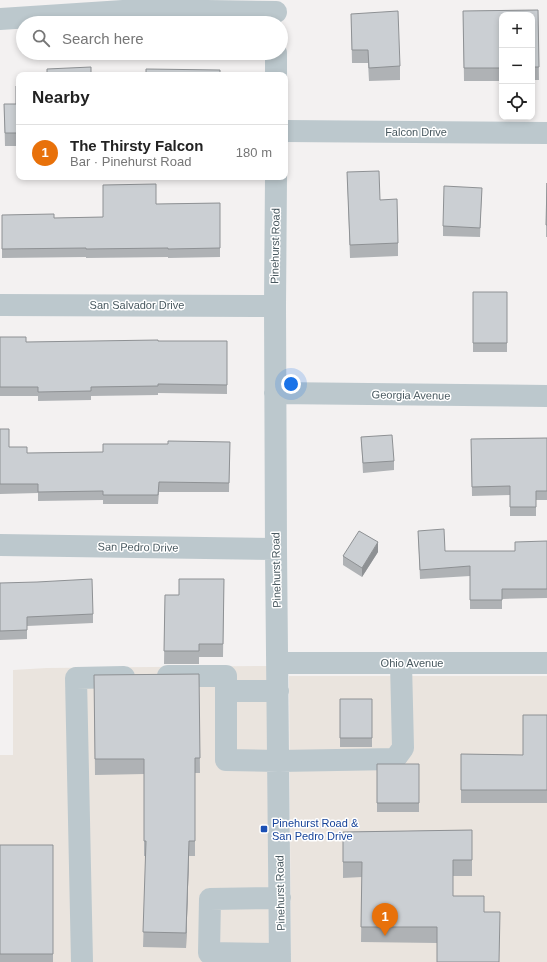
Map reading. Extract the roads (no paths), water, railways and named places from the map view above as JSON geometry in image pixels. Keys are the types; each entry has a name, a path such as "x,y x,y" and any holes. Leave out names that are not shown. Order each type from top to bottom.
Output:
{"street":[{"path":"46,16 138,10 276,12"},
{"path":"0,19 16,18"},
{"path":"276,60 276,72"},
{"name":"Falcon Drive","path":"288,131 547,133"},
{"name":"Pinehurst Road","path":"276,180 275,393 280,958"},
{"name":"San Salvador Drive","path":"0,305 275,306"},
{"name":"Georgia Avenue","path":"275,393 547,396"},
{"name":"San Pedro Drive","path":"0,545 276,549"},
{"name":"Ohio Avenue","path":"278,663 547,663"},
{"path":"226,683 226,760 279,762 395,759 403,748 401,663"},
{"path":"82,962 76,678 226,683 278,691"},
{"path":"280,898 210,899 209,953 280,958"}],"place":[{"name":"Pinehurst Road & San Pedro Drive","path":"264,829"},
{"name":"The Thirsty Falcon","path":"385,936"}]}
